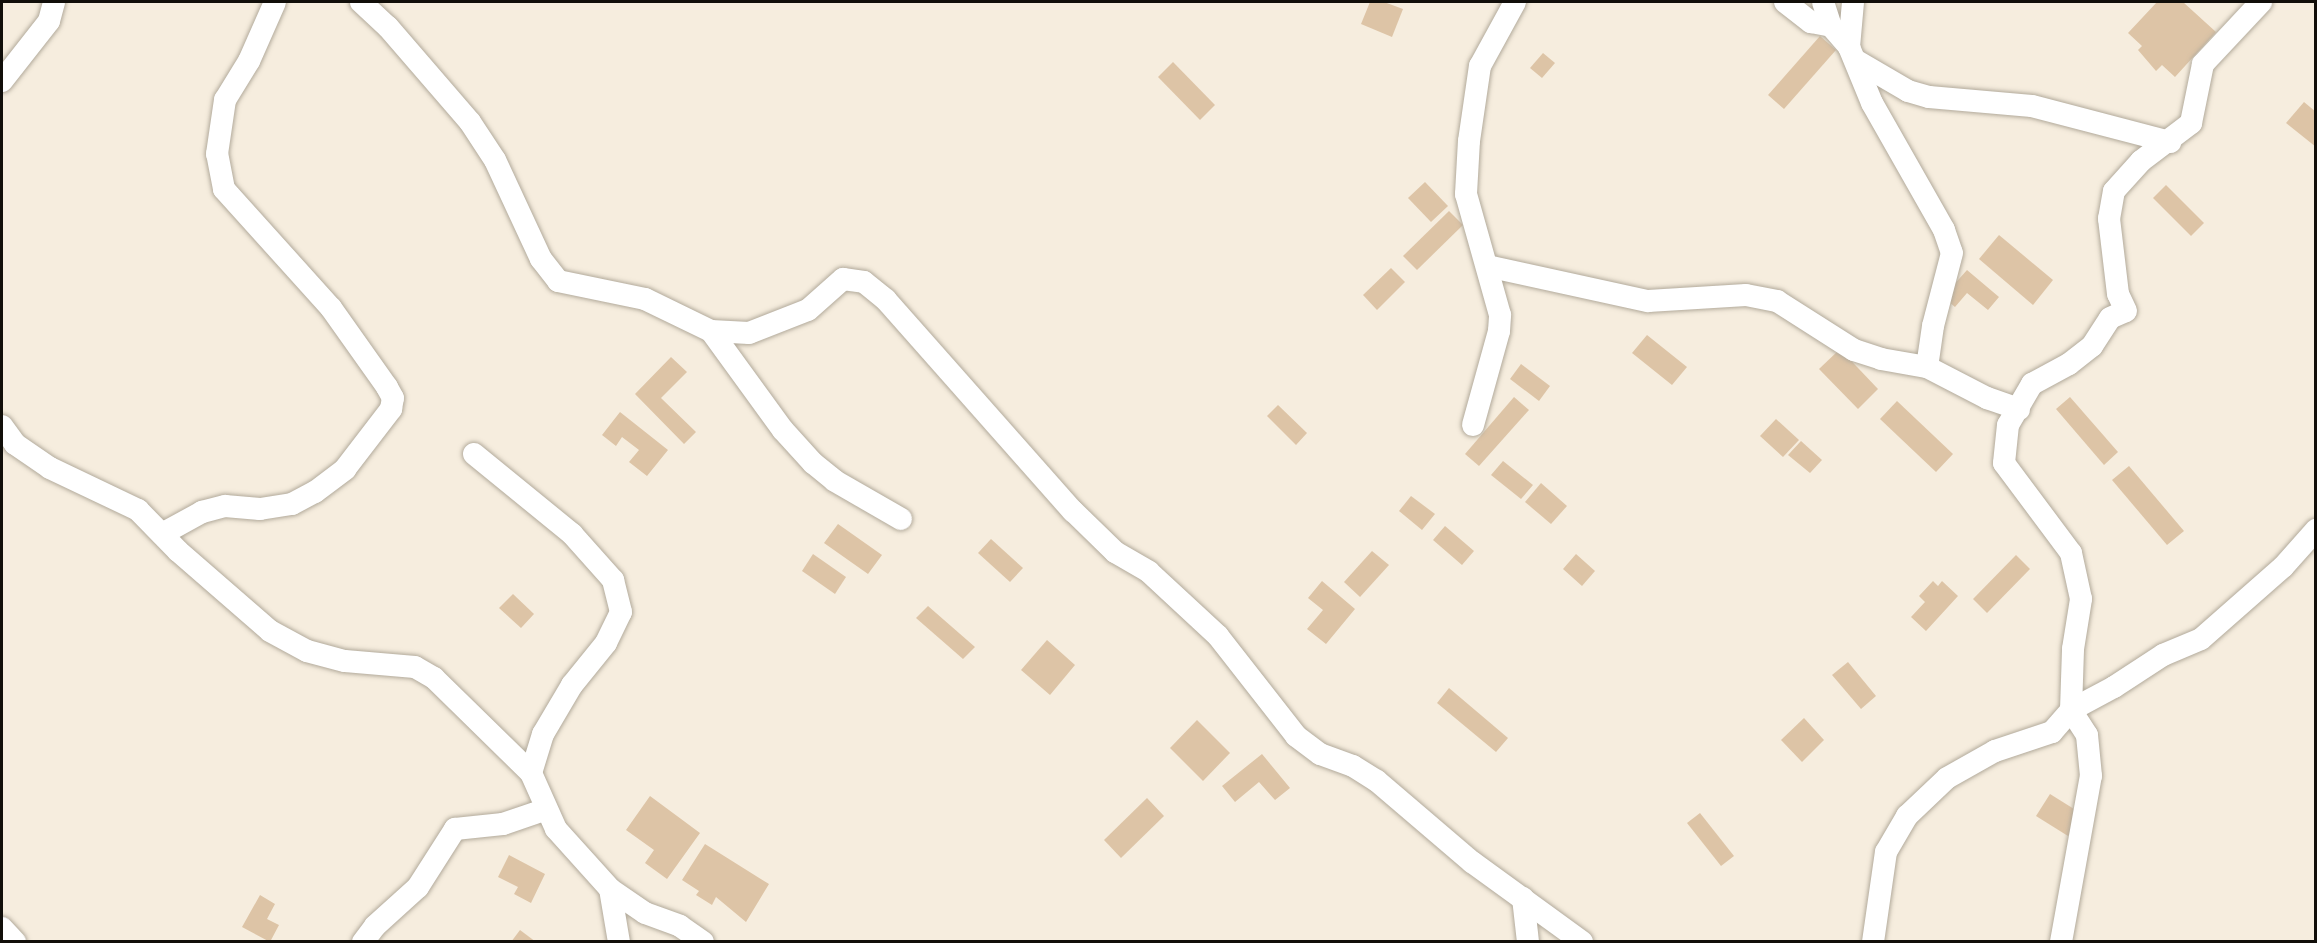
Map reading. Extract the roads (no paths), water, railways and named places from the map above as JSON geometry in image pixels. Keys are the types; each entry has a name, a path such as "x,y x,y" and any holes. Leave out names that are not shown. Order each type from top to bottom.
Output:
{"street":[{"path":"2,81 49,21 54,2"},
{"path":"162,534 202,512 225,506 260,508 292,504 315,492 345,469 391,409 393,398 387,387 331,308 224,189 217,154 225,100 249,61 274,2"},
{"path":"361,2 388,27 470,122 495,160 541,259 558,281 645,299 711,331 749,333 808,310 843,279 864,282 886,300 1073,511 1115,552 1149,572 1218,636 1296,736 1320,754 1353,766 1377,781 1407,810 1582,942"},
{"path":"1473,425 1499,331 1500,315 1466,194 1469,141 1480,66 1515,2"},
{"path":"1785,2 1811,22 1831,27"},
{"path":"1823,2 1831,27 1852,53 1908,91 1929,97 2032,106 2170,142"},
{"path":"1853,2 1852,53 1872,103 1944,230 1952,253 1933,326 1927,367"},
{"path":"2061,942 2091,776 2087,735 2071,710 2073,650 2081,599 2071,553 2004,463 2008,425 2032,384 2069,364 2092,345 2110,318 2126,311 2118,294 2109,219 2114,191 2141,160 2170,142 2192,123 2204,63 2261,2"},
{"path":"1487,266 1648,301 1746,295 1777,301 1854,350 1881,359 1927,367 1987,398 2019,409"},
{"path":"711,331 783,430 813,462 835,481 901,519"},
{"path":"2,426 15,444 50,468 138,510 270,631 307,651 345,661 415,668 434,678 531,773 556,829 610,889 645,913 680,926 703,942"},
{"path":"474,454 578,541 613,580 621,612 606,643 572,685 543,734 531,773"},
{"path":"1873,942 1886,852 1907,816 1947,778 1995,751 2052,732 2071,710 2114,687 2163,655 2201,639 2283,567 2316,530"},
{"path":"363,942 375,926 418,887 455,829 503,824 547,809"},
{"path":"610,889 619,942"},
{"path":"1523,898 1528,942"},
{"path":"2,928 15,942"}]}
